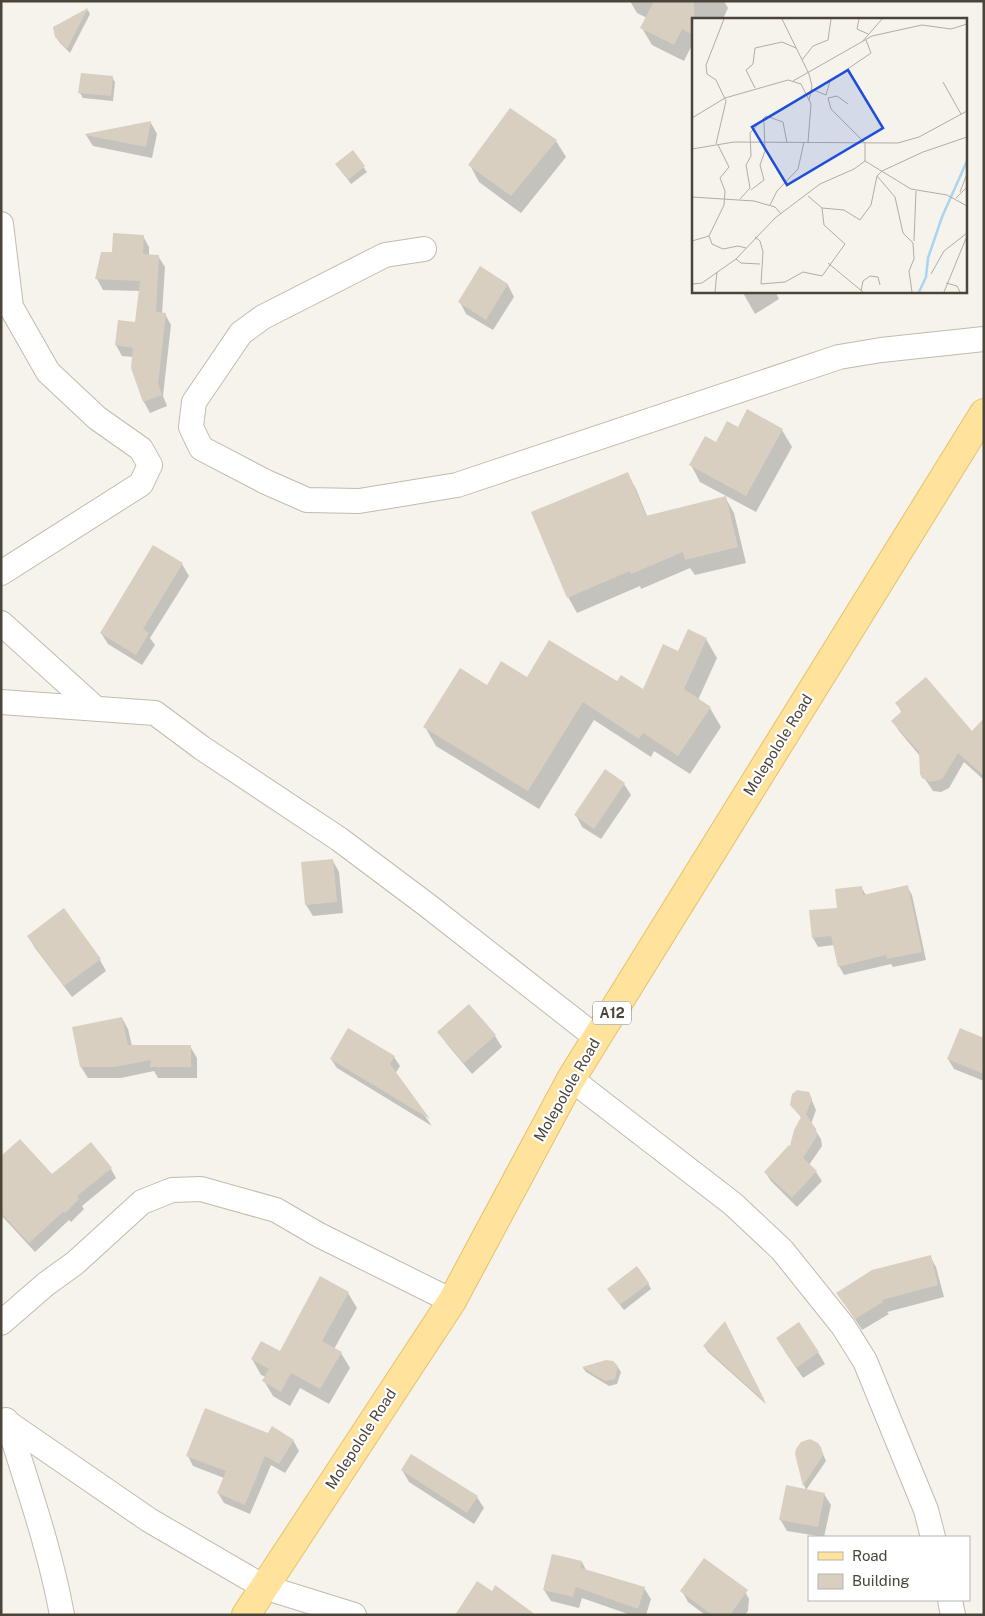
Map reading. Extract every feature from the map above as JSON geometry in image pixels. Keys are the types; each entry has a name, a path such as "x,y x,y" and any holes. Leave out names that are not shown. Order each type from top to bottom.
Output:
{"main road":[{"name":"Molepolole Road","path":"246,1615 452,1301 571,1079 984,413"}],"street":[{"path":"1,224 11,306 48,372 97,418 140,449 150,465 141,484 1,573"},
{"path":"424,249 385,255 263,316 241,333 194,402 191,427 201,448 266,482 306,500 359,501 457,485 839,357 984,338"},
{"path":"1,623 95,708"},
{"path":"1,702 155,713 202,748 339,840 597,1038"},
{"path":"571,1079 733,1204 782,1250 843,1326 865,1361 926,1510 933,1536"},
{"path":"1,1322 46,1284 76,1263 142,1202 172,1190 201,1189 276,1210 320,1235 452,1301"},
{"path":"5,1419 149,1520 264,1587 354,1615"},
{"path":"5,1419 45,1540 55,1577 62,1615"},
{"path":"950,1601 953,1615"}],"building":[{"path":"654,1 694,1 692,34 682,29 674,45 640,28"},
{"path":"88,8 67,49 55,37 53,27"},
{"path":"81,73 113,76 111,96 78,93"},
{"path":"510,108 557,140 511,196 468,165"},
{"path":"151,121 146,147 85,135 85,134"},
{"path":"353,150 365,166 348,180 335,164"},
{"path":"113,233 144,235 143,254 159,255 156,312 166,313 158,384 162,395 143,402 131,368 133,348 115,345 118,320 135,322 140,281 95,279 101,252 112,252"},
{"path":"480,266 508,284 486,320 458,302"},
{"path":"747,409 783,429 746,496 689,465 705,436 716,442 727,421 738,427"},
{"path":"628,472 646,516 726,496 738,547 685,560 683,552 631,574 630,571 567,598 531,512"},
{"path":"153,545 183,563 143,629 149,633 136,655 100,633"},
{"path":"688,629 707,638 684,689 711,707 678,756 643,733 639,739 583,702 528,791 423,727 460,668 487,685 501,661 527,677 549,640 617,681 621,675 643,689 663,644 678,651"},
{"path":"926,677 972,731 984,718 984,776 958,753 943,778 930,782 922,778 920,774 919,752 891,721 902,711 895,703"},
{"path":"605,769 625,783 594,829 574,815"},
{"path":"333,859 337,902 305,905 301,862"},
{"path":"908,885 922,952 887,959 886,955 838,967 831,936 812,938 809,910 837,908 835,889 862,886 863,895"},
{"path":"64,908 101,959 64,986 27,936"},
{"path":"469,1004 496,1035 464,1063 437,1032"},
{"path":"122,1017 128,1045 191,1045 191,1067 150,1067 151,1060 114,1067 80,1067 72,1027"},
{"path":"348,1028 395,1056 390,1064 430,1119 330,1059"},
{"path":"960,1028 984,1038 984,1074 947,1059"},
{"path":"797,1090 809,1092 812,1099 806,1114 816,1129 817,1136 803,1158 817,1171 792,1198 764,1172 790,1146 794,1130 801,1117 790,1105 792,1094"},
{"path":"20,1139 52,1174 91,1142 112,1168 77,1196 79,1199 65,1213 63,1212 29,1243 1,1213 1,1156"},
{"path":"931,1255 938,1285 882,1300 883,1302 855,1319 836,1293 872,1270"},
{"path":"637,1266 649,1283 620,1305 607,1289"},
{"path":"320,1276 349,1292 322,1341 342,1352 320,1389 291,1373 281,1392 262,1381 269,1369 251,1359 261,1341 280,1351"},
{"path":"725,1321 764,1399 763,1400 703,1346"},
{"path":"799,1322 819,1352 796,1368 776,1338"},
{"path":"606,1360 613,1361 618,1366 615,1379 605,1381 582,1367"},
{"path":"205,1408 268,1433 272,1426 294,1440 279,1464 265,1456 245,1505 217,1493 226,1471 186,1456"},
{"path":"810,1439 818,1443 823,1455 803,1486 795,1454 801,1442"},
{"path":"411,1454 478,1496 467,1513 401,1470"},
{"path":"786,1485 825,1493 818,1527 779,1520"},
{"path":"552,1554 582,1561 581,1568 645,1587 638,1609 576,1587 573,1597 543,1590"},
{"path":"704,1558 748,1590 730,1615 712,1615 680,1591"},
{"path":"477,1581 492,1591 495,1585 536,1615 455,1615"}]}
